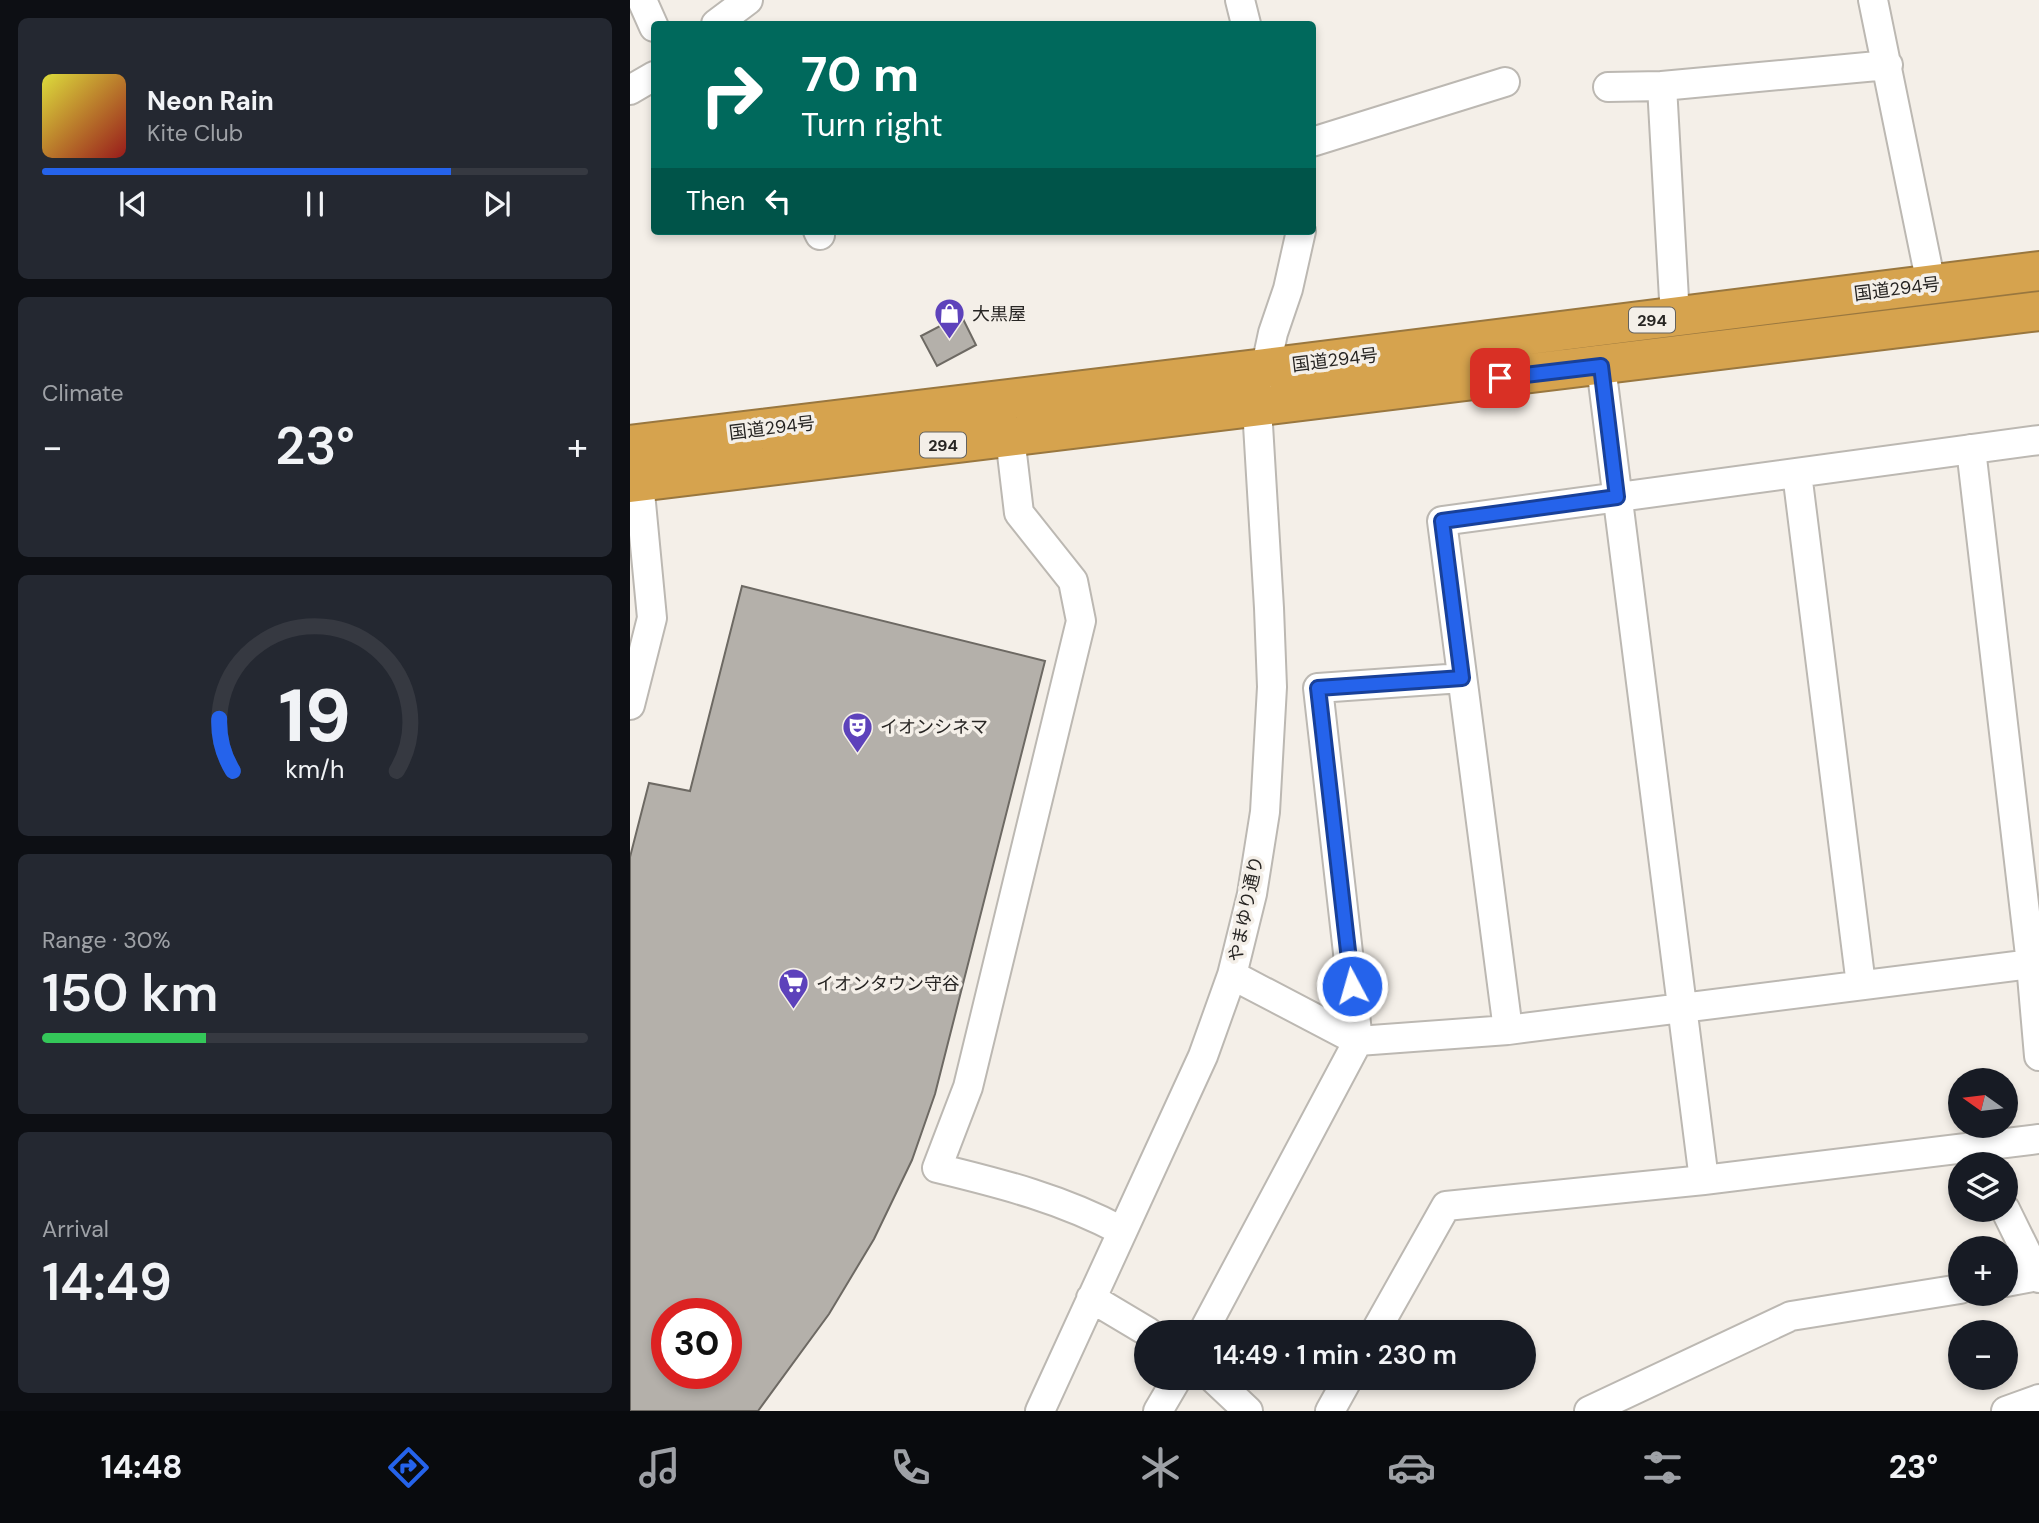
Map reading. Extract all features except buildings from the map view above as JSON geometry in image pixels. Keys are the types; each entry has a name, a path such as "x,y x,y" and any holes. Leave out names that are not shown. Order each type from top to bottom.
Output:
{"highway":[{"name":"国道294号","path":"630,445 1265,369 2039,271"},
{"name":"294","path":"635,482 2039,311"}],"street":[{"path":"642,0 651,21"},
{"path":"720,21 748,0"},
{"path":"1240,0 1244,21"},
{"path":"1873,0 1931,284"},
{"path":"1608,87 1662,86 1888,65"},
{"path":"630,90 651,78"},
{"path":"1316,141 1505,82"},
{"path":"1662,86 1675,317"},
{"name":"やまゆり通り","path":"1040,1411 1203,1056 1232,975 1252,894 1265,812 1272,687 1257,408 1273,333 1288,289 1300,235"},
{"path":"1601,366 1704,1180"},
{"path":"1010,437 1019,513 1073,581 1081,621 968,1087 937,1168 1023,1190 1080,1209 1122,1231"},
{"path":"1508,1030 1442,521 2039,440"},
{"path":"1971,449 2035,963 2039,1056"},
{"path":"1797,473 1861,985"},
{"path":"630,705 652,618 635,482"},
{"path":"1209,1320 1358,1041 1318,688 1462,678"},
{"path":"1232,975 1358,1041 1508,1030 2035,963"},
{"path":"1989,1152 2039,1139"},
{"path":"1382,1320 1446,1206 1948,1158"},
{"path":"2011,1222 2038,1277 2018,1280"},
{"path":"1589,1411 1791,1317 1948,1291"},
{"path":"1091,1298 1134,1324"},
{"path":"1158,1411 1170,1390"},
{"path":"1226,1390 1248,1411"},
{"path":"1330,1411 1342,1390"},
{"path":"2006,1411 2039,1399"}],"place":[{"name":"大黒屋","path":"949,341"},
{"name":"イオンシネマ","path":"857,754"},
{"name":"イオンタウン守谷","path":"793,1011"}],"route":[{"path":"1352,986 1318,688 1462,678 1442,521 1617,497 1601,366 1500,378"}]}
